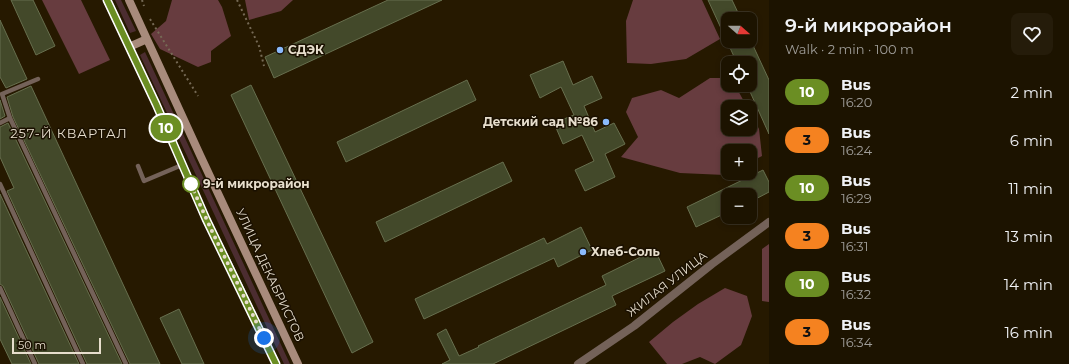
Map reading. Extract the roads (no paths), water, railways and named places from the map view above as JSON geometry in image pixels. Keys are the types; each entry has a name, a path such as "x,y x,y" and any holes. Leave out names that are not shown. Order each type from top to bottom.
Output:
{"street":[{"path":"107,0 209,226 276,364"},
{"name":"УЛИЦА ДЕКАБРИСТОВ","path":"129,0 298,364"},
{"path":"129,47 147,39"},
{"name":"ЖИЛАЯ УЛИЦА","path":"578,364 634,326 712,264 769,222"}],"lane":[{"path":"38,79 2,94 10,118 126,364"},
{"path":"0,123 10,118"},
{"path":"138,166 144,181 182,165"},
{"path":"0,184 83,364"},
{"path":"0,288 35,364"}],"place":[{"name":"СДЭК","path":"280,50"},
{"name":"Детский сад №86","path":"606,122"},
{"name":"9-й микрорайон","path":"191,184"},
{"name":"Хлеб-Соль","path":"583,252"}],"district":[{"name":"257-Й КВАРТАЛ","path":"69,133"}]}
